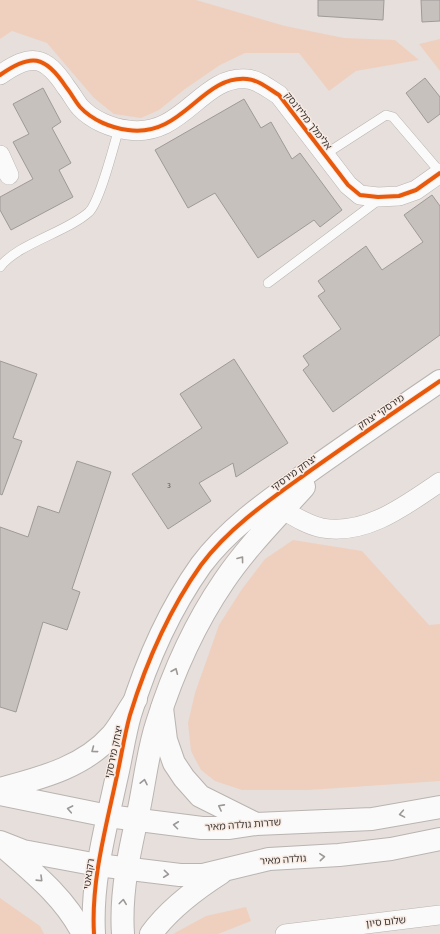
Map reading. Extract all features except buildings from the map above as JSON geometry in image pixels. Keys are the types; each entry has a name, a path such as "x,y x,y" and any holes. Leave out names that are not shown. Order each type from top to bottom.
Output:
{"main road":[{"name":"מירסקי יצחק","path":"331,456 440,381"},
{"name":"יצחק מירסקי","path":"136,821 156,725 173,676 188,642 224,581 252,544 331,456"},
{"name":"יצחק מירסקי","path":"108,816 130,717 147,666 164,629 202,565 228,536 266,504 331,456"},
{"path":"0,789 51,775 75,764 112,735 136,699"},
{"path":"162,708 166,740 174,763 184,778 200,796 256,824"},
{"name":"שדרות גולדה מאיר","path":"0,794 136,821 202,828 228,828 256,824 372,819 440,807"},
{"name":"רקנאטי","path":"94,934 93,914 98,865 108,816"},
{"path":"123,934 122,914 127,869 136,821"},
{"name":"גולדה מאיר","path":"127,869 180,875 203,875 269,859 339,855 391,849 440,839"},
{"path":"0,843 22,851 127,869"},
{"path":"0,843 57,897 70,912 83,934"},
{"path":"151,934 184,900 223,871"}],"street":[{"name":"אלימלך מליז'נסק","path":"0,75 15,64 28,60 40,61 51,68 62,80 80,107 94,119 119,128 146,131 161,128 176,119 218,86 232,80 247,79 264,85 279,95 348,185 360,195 382,197 399,196 416,190 440,173"},
{"path":"0,155 9,175"},
{"path":"283,510 308,524 321,528 340,530 373,522 405,506 440,482"},
{"name":"שלום סיון","path":"285,934 440,916"}],"lane":[{"path":"324,155 386,114 393,117 440,173"},
{"path":"0,267 15,254 90,211 97,198 119,128"},
{"path":"268,283 382,197"}],"shaded area":[{"path":"0,0 196,0 285,26 344,38 395,40 419,60 356,71 329,91 299,53 245,53 220,65 185,89 159,110 141,118 114,114 94,98 47,43 12,31 0,39"},
{"path":"440,39 440,71 419,44"},
{"path":"293,540 362,551 429,625 440,624 440,781 309,790 242,790 215,781 201,770 191,751 188,723 195,693 219,625 242,589 265,559"},
{"path":"0,898 40,926 44,934 0,934"},
{"path":"246,907 251,921 218,934 173,934 206,916"}],"cycle path":[{"path":"0,75 20,63 29,61 44,63 58,76 78,105 90,116 102,123 128,130 147,130 163,125 178,116 217,86 231,80 247,79 256,81 279,95 348,185 360,195 378,197 399,196 416,190 440,173"},
{"path":"94,934 95,895 100,857 130,715 151,657 189,582 211,552 260,507 335,453 440,381"}]}
